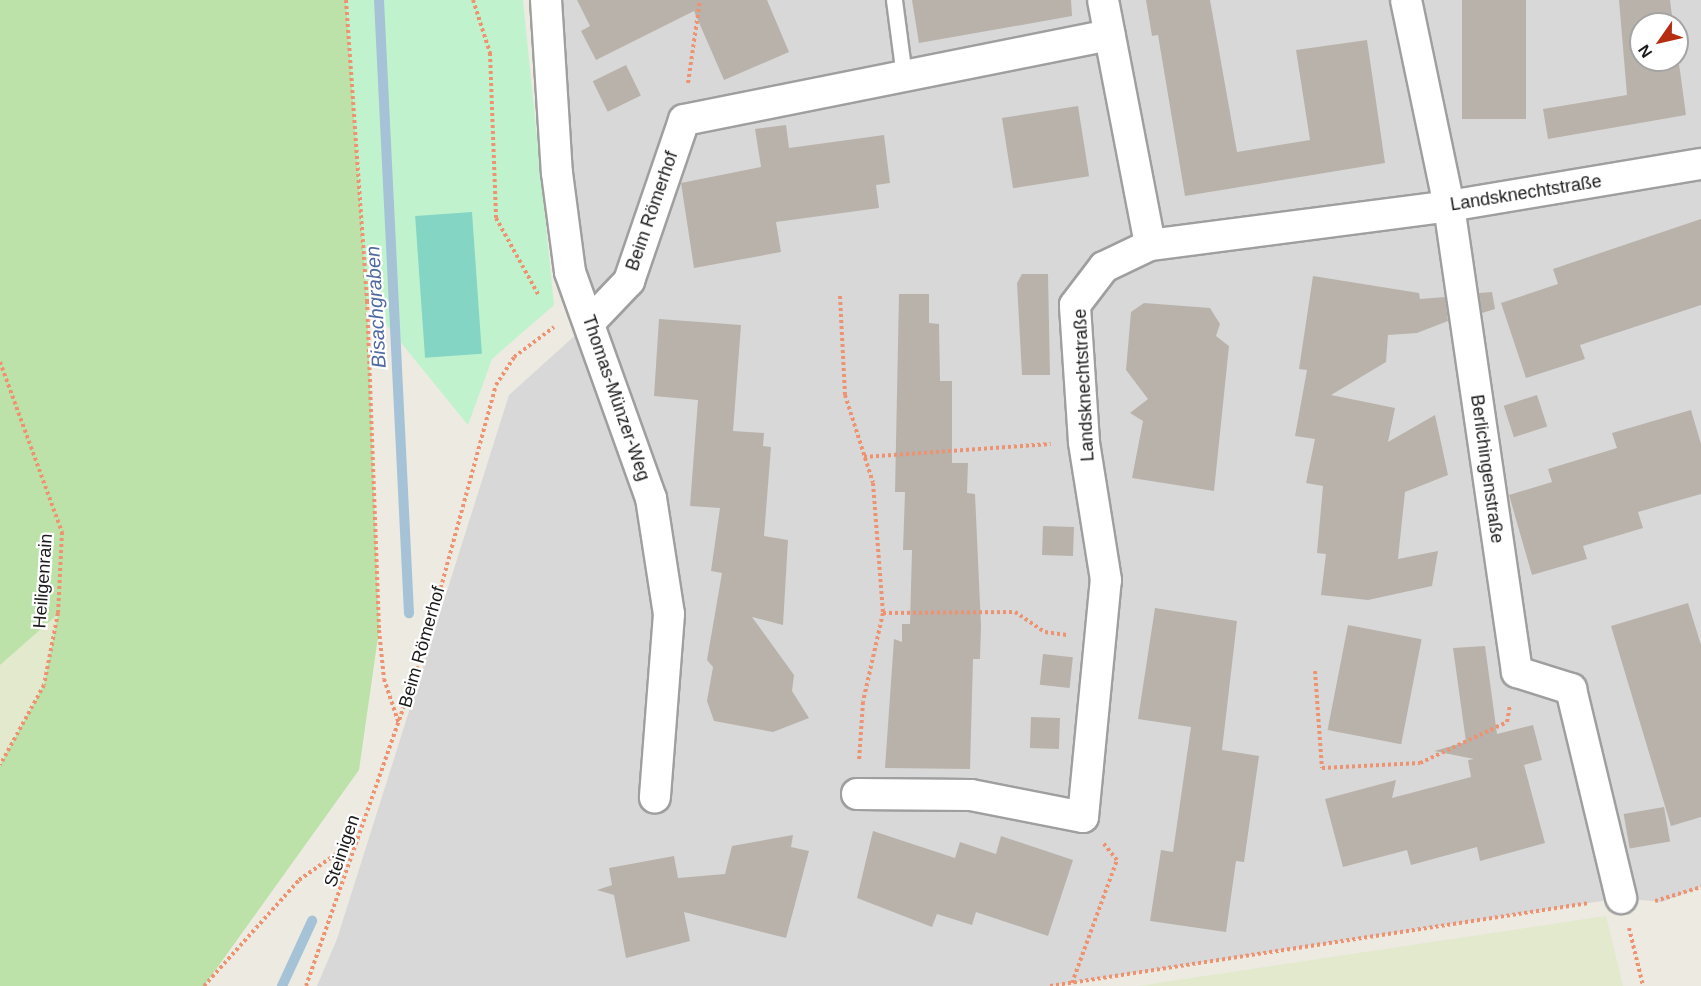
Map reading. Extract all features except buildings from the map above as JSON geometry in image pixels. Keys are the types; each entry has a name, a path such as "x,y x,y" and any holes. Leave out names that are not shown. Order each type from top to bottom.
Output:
{"street":[{"name":"Thomas-Münzer-Weg","path":"546,0 570,272 590,322 651,498 669,614 655,797"},
{"path":"1103,0 1150,244"},
{"name":"Berlichingenstraße","path":"1406,0 1449,206 1517,672"},
{"path":"684,120 1110,35"},
{"name":"Beim Römerhof","path":"590,322 629,281 684,120"},
{"name":"Landsknechtstraße","path":"1083,817 1106,580 1084,442 1075,305 1104,267 1150,244 1449,206 1701,164"},
{"path":"1517,672 1571,689 1621,898"},
{"path":"857,794 971,795 1083,817"}],"lane":[{"path":"894,0 904,76"}],"path":[{"path":"346,0 367,301 379,630 384,679 399,724"},
{"path":"472,0 490,53 496,218 545,306"},
{"path":"684,120 700,0"},
{"path":"840,296 845,395 873,483 883,614 863,702 857,794"},
{"path":"550,316 556,326"},
{"name":"Beim Römerhof","path":"399,724 496,385 514,357 556,326 590,322"},
{"name":"Heiligenrain","path":"0,362 62,532 58,613 44,685 0,765"},
{"path":"864,457 1084,442"},
{"path":"883,614 1015,612 1045,632 1100,639"},
{"path":"1315,671 1322,768 1420,764 1506,722 1517,672"},
{"name":"Steinigen","path":"306,986 399,724"},
{"path":"1072,982 1117,860 1083,817"},
{"path":"204,986 299,880 360,837"},
{"path":"1050,986 1621,898 1662,902 1701,887"},
{"path":"1621,898 1643,986"}],"shaded area":[{"path":"546,0 1701,0 1701,887 1662,902 1621,898 1050,986 317,986 337,939 509,395 590,322"},
{"path":"472,212 482,354 425,358 415,216"}],"green space":[{"path":"0,0 346,0 367,301 379,630 359,770 204,986 0,986 0,765 44,685 58,614 0,665"},
{"path":"346,0 523,0 554,305 492,359 468,425 367,301"},
{"path":"58,613 44,685 0,765 0,665"},
{"path":"1606,916 1623,986 1138,986"}],"waterway":[{"name":"Bisachgraben","path":"379,0 409,613"},
{"name":"Bisachgraben","path":"282,986 312,921"}]}
